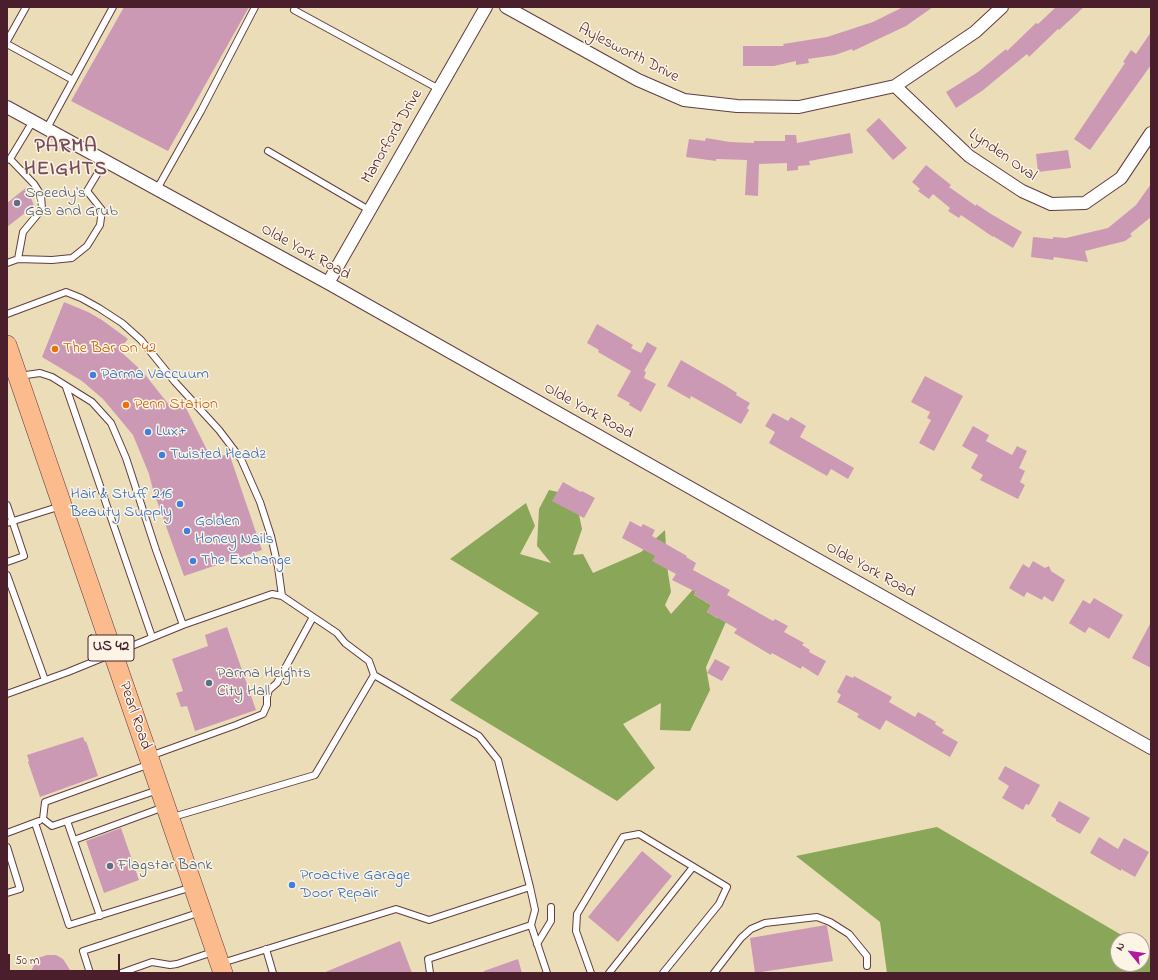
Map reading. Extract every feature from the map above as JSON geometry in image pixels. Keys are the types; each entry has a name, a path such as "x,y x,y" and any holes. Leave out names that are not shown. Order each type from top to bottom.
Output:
{"main road":[{"name":"Pearl Road","path":"7,345 220,962"}],"street":[{"name":"Manorford Drive","path":"328,283 486,7"},
{"name":"Aylesworth Drive","path":"506,7 638,80 684,100 736,106 799,107 895,86 975,32 1002,7"},
{"name":"Lynden Oval","path":"895,86 969,156 1022,192 1051,204 1085,203 1121,178 1151,133"},
{"name":"Olde York Road","path":"7,107 328,283 1151,748"}],"lane":[{"path":"7,40 26,7"},
{"path":"47,128 113,7"},
{"path":"157,189 201,111 255,7"},
{"path":"294,10 439,89"},
{"path":"7,44 73,80"},
{"path":"18,259 23,232 42,209 41,195 34,184 9,160 32,121"},
{"path":"268,151 369,210"},
{"path":"7,263 18,259 52,260 72,258 87,246 100,225 102,210 87,191 105,160"},
{"path":"7,314 66,292 99,308 122,323 141,340 175,382 219,430 241,459 260,502 271,536 278,567 282,596"},
{"path":"18,377 40,373 52,377 92,402 111,423 126,458 156,550 183,624"},
{"path":"66,387 152,637"},
{"path":"7,505 8,523 24,556 7,562"},
{"path":"8,523 62,506"},
{"path":"7,575 45,680"},
{"path":"7,694 68,672 183,624 272,594 282,596 337,633 345,643 369,660 374,676 479,736 498,760 535,910 531,925 546,973"},
{"path":"43,819 45,802 263,714 267,705 269,690 277,683 313,617"},
{"path":"43,819 52,826 66,821 165,805 315,775 374,676"},
{"path":"74,840 165,805"},
{"path":"7,833 43,819"},
{"path":"66,821 100,916"},
{"path":"35,822 69,925 194,886"},
{"path":"591,973 576,931 577,914 623,837 639,834 727,887 720,904 664,973"},
{"path":"7,847 20,889 7,893"},
{"path":"609,973 693,866"},
{"path":"121,973 152,962 170,965 220,962 396,909 429,920 530,887"},
{"path":"537,944 551,922 551,907"},
{"path":"90,973 83,951 202,912"},
{"path":"714,973 741,938 752,929 765,923 817,918 830,922 849,934 867,956 868,966"},
{"path":"430,973 428,959 531,925"},
{"path":"266,949 273,973"}],"green space":[{"path":"549,490 575,496 582,529 573,555 583,554 593,573 641,552 665,530 667,566 671,592 665,605 671,614 698,584 700,585 694,595 711,605 707,612 717,618 729,615 706,667 710,690 690,731 660,730 661,703 623,724 655,768 617,801 450,700 539,613 450,559 526,503 535,526 520,554 551,563 537,546 539,509"},
{"path":"937,827 1116,932 1110,932 1110,972 1150,972 1150,951 1151,973 887,973 880,922 796,856"}],"building":[{"path":"124,7 249,7 168,151 71,101"},
{"path":"903,7 933,7 906,26 853,51 852,49 835,55 808,59 809,63 796,65 796,61 774,66 743,66 743,46 784,46 783,44 827,37 873,22"},
{"path":"1056,7 1084,7 1059,30 1058,29 1029,57 1027,54 982,91 956,108 946,92 978,72 1006,49 1007,51 1036,23 1038,24"},
{"path":"1151,32 1151,65 1090,150 1074,139 1125,63 1123,62 1131,50 1136,54"},
{"path":"879,118 907,148 893,160 866,130"},
{"path":"850,133 853,153 809,161 810,165 798,166 798,170 787,171 787,163 759,164 758,196 745,195 747,160 716,159 716,161 686,157 689,139 705,141 706,138 730,142 754,143 754,141 785,141 785,135 796,135 797,143"},
{"path":"1068,150 1071,168 1038,172 1036,154"},
{"path":"926,165 951,185 949,187 976,206 976,204 1022,232 1013,248 993,237 961,215 959,218 948,211 950,208 933,194 929,199 918,191 920,189 912,182"},
{"path":"1151,184 1151,217 1130,234 1132,236 1125,241 1085,251 1088,262 1054,257 1053,260 1031,257 1033,237 1053,239 1053,237 1066,238 1108,228 1136,205"},
{"path":"27,187 34,206 7,227 7,203"},
{"path":"64,302 88,312 102,320 128,339 119,350 143,372 173,410 184,404 212,460 229,453 262,550 184,576 153,490 149,474 133,435 103,399 82,381 42,357"},
{"path":"597,324 633,345 631,348 641,353 647,342 657,348 644,371 646,372 644,378 656,384 641,412 629,405 630,403 617,396 631,371 598,352 599,350 587,343"},
{"path":"681,360 726,386 737,393 736,395 750,403 747,408 749,410 741,424 691,396 690,399 667,386"},
{"path":"925,376 963,396 934,451 919,443 931,420 927,418 930,412 911,402"},
{"path":"773,413 788,421 791,417 806,426 800,437 854,468 848,479 831,469 827,476 769,443 775,432 765,426"},
{"path":"973,426 989,435 986,441 1012,455 1017,446 1027,451 1019,468 1025,471 1020,482 1025,485 1018,499 980,480 983,475 971,468 978,455 962,446"},
{"path":"563,482 595,498 584,518 552,501"},
{"path":"630,521 641,527 643,524 655,530 652,536 687,556 686,557 696,563 693,570 730,590 727,595 773,621 775,619 788,626 784,632 804,643 802,645 810,650 809,652 826,661 818,676 802,666 801,669 772,653 771,655 734,633 737,629 707,612 711,605 694,595 696,592 672,580 676,574 652,561 655,556 622,538"},
{"path":"1033,561 1045,568 1049,566 1051,571 1065,580 1053,602 1044,596 1042,600 1027,592 1024,597 1009,588 1023,564 1029,568"},
{"path":"1094,598 1123,615 1109,639 1089,627 1085,633 1069,623 1083,600 1090,604"},
{"path":"1151,622 1151,668 1132,658"},
{"path":"227,627 256,710 195,731 187,706 181,707 176,693 183,691 172,659 208,646 205,635"},
{"path":"715,659 730,667 722,681 707,673"},
{"path":"846,675 853,678 854,676 892,697 889,702 915,717 918,712 936,722 935,724 944,730 942,733 958,742 950,757 886,720 880,730 857,717 859,714 837,702 841,695 837,692"},
{"path":"83,737 85,742 86,741 98,776 40,797 27,755"},
{"path":"1005,766 1040,785 1029,805 1026,804 1023,810 1002,798 1009,786 998,779"},
{"path":"1059,801 1090,818 1080,834 1056,821 1056,819 1051,816"},
{"path":"121,828 139,880 104,893 86,841"},
{"path":"1099,837 1118,849 1124,838 1149,852 1135,877 1121,869 1121,871 1090,853"},
{"path":"642,851 672,876 618,942 588,917"},
{"path":"826,925 833,961 755,973 750,938"},
{"path":"400,941 412,973 323,973"},
{"path":"47,955 56,955 63,959 72,973 30,973 38,958"},
{"path":"518,959 522,973 484,973 484,971"}],"place":[{"name":"Speedy's Gas and Grub","path":"17,203"},
{"name":"The Bar On 42","path":"55,349"},
{"name":"Parma Vaccuum","path":"93,375"},
{"name":"Penn Station","path":"126,405"},
{"name":"Lux+","path":"148,432"},
{"name":"Twisted Headz","path":"162,455"},
{"name":"Hair & Stuff 216 Beauty Supply","path":"180,504"},
{"name":"Golden Honey Nails","path":"187,531"},
{"name":"The Exchange","path":"193,561"},
{"name":"Parma Heights City Hall","path":"209,683"},
{"name":"Flagstar Bank","path":"110,866"},
{"name":"Proactive Garage Door Repair","path":"292,885"}],"district":[{"name":"PARMA HEIGHTS","path":"66,160"}]}
